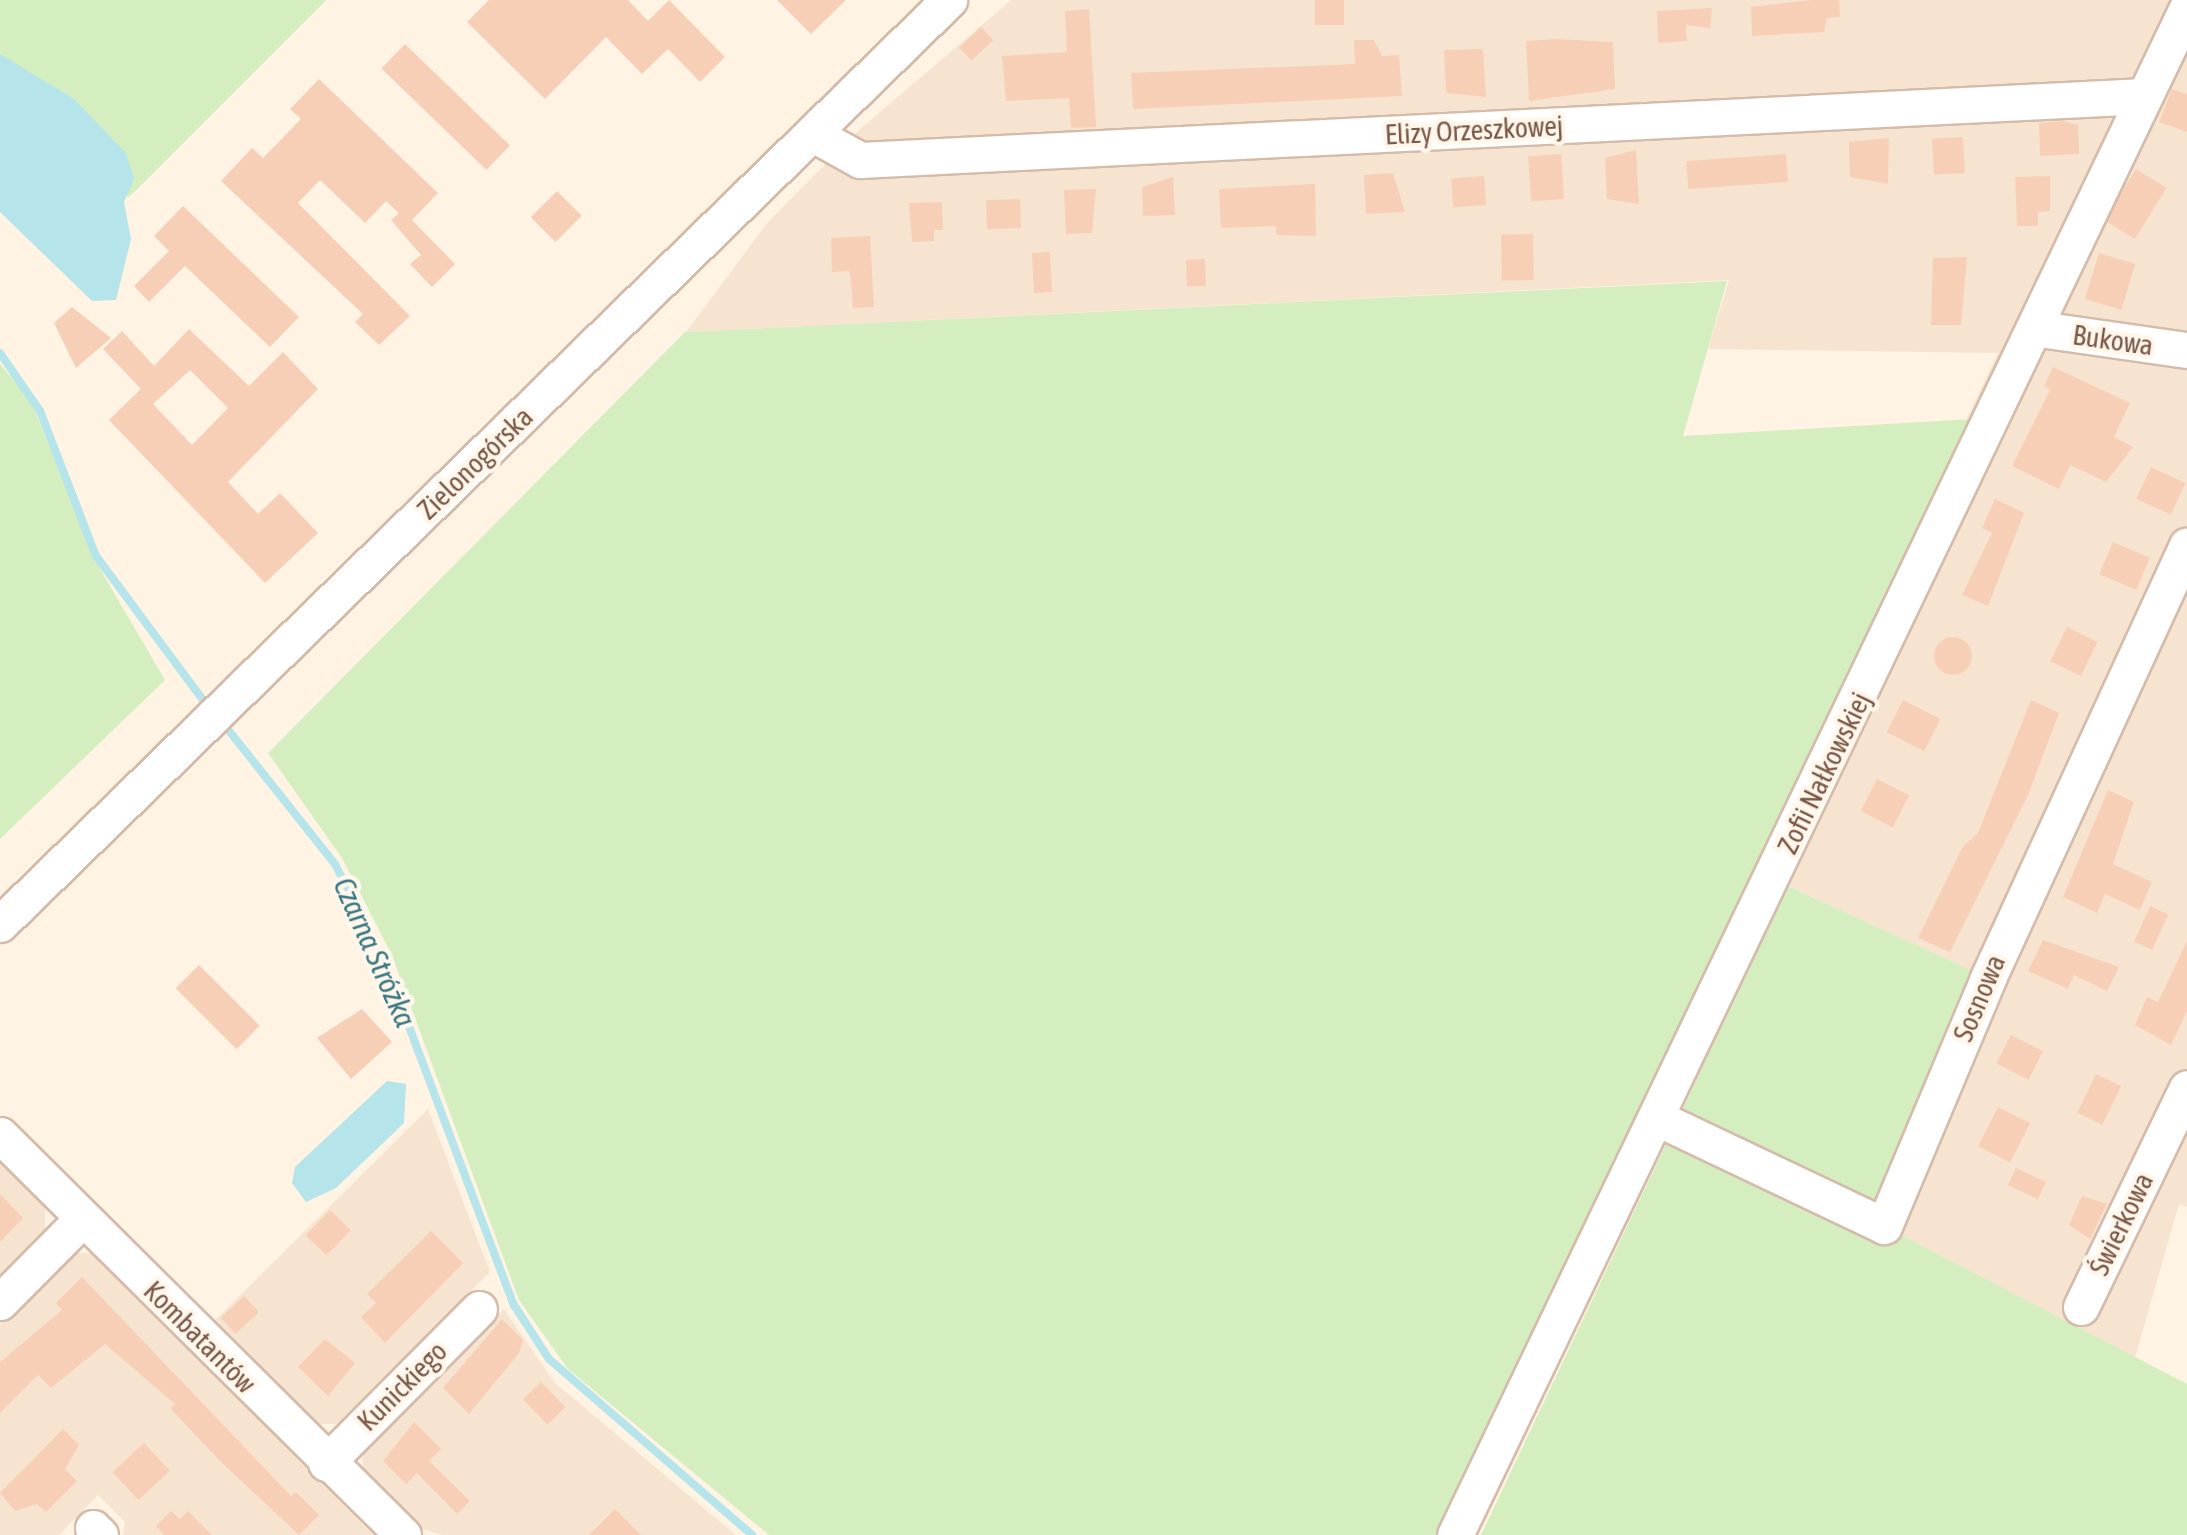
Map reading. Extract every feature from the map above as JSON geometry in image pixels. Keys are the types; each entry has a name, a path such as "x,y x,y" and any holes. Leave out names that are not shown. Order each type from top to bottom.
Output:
{"street":[{"name":"Zielonogórska","path":"0,924 949,0"},
{"name":"Zofii Nałkowskiej","path":"1456,1535 2039,329 2187,8"},
{"name":"Elizy Orzeszkowej","path":"813,134 860,160 2144,96"},
{"name":"Bukowa","path":"2039,329 2187,350"},
{"name":"Sosnowa","path":"1657,1118 1884,1226 1995,960 2187,546"},
{"name":"Świerkowa","path":"2081,1306 2187,1088"},
{"name":"Kombatantów","path":"0,1135 402,1535"},
{"path":"0,1302 82,1218"},
{"name":"Kunickiego","path":"326,1463 479,1309"}],"shaded area":[{"path":"1011,0 2187,0 2187,1207 2179,1204 2135,1358 1884,1226 1987,978 1752,869 1998,353 1708,349 1729,280 686,332 767,223 859,130"},
{"path":"428,1109 490,1272 337,1424 312,1424 212,1323"},
{"path":"0,1159 45,1205 45,1229 0,1275"},
{"path":"69,1253 93,1253 373,1535 123,1535 125,1522 98,1495 59,1535 0,1535 0,1323"},
{"path":"504,1309 554,1382 736,1535 442,1535 413,1526 364,1475 362,1449"}],"green space":[{"path":"0,0 326,0 129,197 0,141"},
{"path":"1727,281 1683,436 1973,419 1438,1535 769,1535 568,1369 519,1300 391,953 342,858 268,753 685,332"},
{"path":"0,364 31,401 96,562 165,680 0,839"},
{"path":"1788,886 1988,978 1884,1226 2187,1384 2187,1535 1481,1535"}],"water":[{"path":"0,54 74,99 126,153 134,179 124,202 131,239 116,300 92,301 0,212"},
{"path":"387,1081 406,1084 404,1123 336,1188 306,1202 292,1183 295,1167"}],"building":[{"path":"489,0 628,0 648,21 669,0 725,57 700,82 668,49 642,74 606,37 545,99 467,22"},
{"path":"777,0 846,0 811,34"},
{"path":"1315,0 1344,0 1344,25 1315,25"},
{"path":"1839,0 1840,17 1827,18 1824,32 1752,36 1751,7"},
{"path":"1712,8 1710,28 1686,25 1687,41 1658,43 1657,11"},
{"path":"1089,9 1096,127 1071,128 1069,98 1006,101 1002,56 1067,52 1065,11"},
{"path":"981,27 993,40 971,61 959,47"},
{"path":"1354,40 1374,40 1382,56 1399,55 1402,96 1133,109 1131,73 1355,64"},
{"path":"1526,41 1613,42 1615,89 1529,101"},
{"path":"405,44 510,145 486,170 381,68"},
{"path":"1483,49 1486,97 1446,93 1444,50"},
{"path":"319,79 438,193 412,220 455,264 432,287 410,264 421,255 391,220 399,213 386,201 365,223 320,180 298,203 410,316 379,345 355,322 363,314 221,181 252,148 263,158 301,119 290,109"},
{"path":"2172,89 2187,94 2187,132 2159,122"},
{"path":"2063,121 2078,125 2079,154 2040,156 2039,123"},
{"path":"1963,137 1965,173 1934,175 1932,139"},
{"path":"1889,138 1888,184 1850,177 1849,142"},
{"path":"1636,150 1639,204 1607,199 1605,158"},
{"path":"1561,154 1564,199 1531,201 1528,156"},
{"path":"1786,154 1788,182 1688,189 1686,161"},
{"path":"2136,169 2167,188 2135,239 2104,220"},
{"path":"1393,173 1405,212 1366,214 1364,175"},
{"path":"1484,176 1486,205 1453,207 1451,178"},
{"path":"2050,176 2050,211 2038,212 2038,226 2017,226 2015,177"},
{"path":"1173,177 1175,215 1143,216 1142,187"},
{"path":"1315,184 1316,236 1277,235 1276,226 1221,228 1219,189"},
{"path":"1096,189 1092,233 1066,234 1064,190"},
{"path":"557,191 582,216 556,242 531,217"},
{"path":"1020,199 1021,228 987,229 986,200"},
{"path":"942,202 943,230 934,230 934,241 912,242 909,203"},
{"path":"183,206 299,317 270,347 185,266 149,302 134,286 169,251 154,236"},
{"path":"1533,234 1534,280 1502,281 1501,235"},
{"path":"870,236 874,307 853,308 850,271 832,272 831,238"},
{"path":"1050,252 1052,292 1034,293 1032,253"},
{"path":"2099,253 2135,264 2121,310 2085,299"},
{"path":"1967,257 1961,325 1931,325 1933,258"},
{"path":"1205,259 1206,286 1187,287 1186,260"},
{"path":"72,307 111,338 76,368 54,323"},
{"path":"189,329 249,386 283,352 318,389 228,482 258,514 280,493 318,533 265,583 109,420 141,389 103,349 122,331 154,366","holes":["190,370 228,408 192,445 153,404"]},
{"path":"2053,367 2130,403 2114,437 2133,447 2106,482 2070,465 2059,489 2012,466 2050,390 2044,386"},
{"path":"2151,467 2185,483 2171,515 2136,499"},
{"path":"1995,499 2024,513 1988,606 1962,595 1992,533 1982,528"},
{"path":"2113,542 2150,558 2136,590 2099,574"},
{"path":"2067,627 2098,642 2081,676 2050,661"},
{"path":"1953,637 1967,642 1972,656 1967,670 1953,675 1939,670 1934,656 1939,642"},
{"path":"1903,700 1940,719 1924,751 1887,732"},
{"path":"2031,700 2059,713 2028,795 1950,952 1918,938 1962,848 1978,833"},
{"path":"1877,779 1909,795 1893,827 1861,811"},
{"path":"2108,790 2134,802 2113,864 2152,882 2140,910 2105,894 2097,913 2063,897"},
{"path":"2150,906 2168,914 2152,950 2134,942"},
{"path":"2043,940 2119,967 2107,991 2074,975 2068,989 2028,971"},
{"path":"2187,941 2187,1011 2171,1045 2135,1025 2147,997 2158,1002"},
{"path":"199,965 260,1026 236,1049 176,988"},
{"path":"362,1009 392,1042 351,1079 317,1038"},
{"path":"2011,1035 2043,1051 2029,1080 1996,1064"},
{"path":"2096,1074 2121,1086 2102,1125 2077,1113"},
{"path":"1998,1107 2030,1123 2010,1163 1978,1146"},
{"path":"2016,1168 2046,1182 2038,1199 2008,1185"},
{"path":"0,1194 23,1218 0,1242"},
{"path":"2082,1196 2107,1204 2090,1239 2069,1225"},
{"path":"330,1210 351,1230 327,1255 306,1235"},
{"path":"431,1231 463,1263 385,1343 361,1317 376,1303 367,1294"},
{"path":"82,1277 291,1496 296,1492 319,1515 299,1535 219,1460 170,1408 175,1404 105,1344 51,1388 38,1375 0,1413 0,1362 62,1310 56,1303"},
{"path":"244,1296 259,1312 236,1334 221,1318"},
{"path":"502,1319 523,1340 519,1353 469,1414 443,1388"},
{"path":"325,1339 355,1363 328,1396 298,1367"},
{"path":"541,1382 565,1407 547,1425 523,1399"},
{"path":"414,1422 441,1449 429,1461 470,1501 457,1514 417,1473 406,1484 383,1461"},
{"path":"63,1429 79,1445 65,1469 77,1481 46,1512 37,1504 15,1511 0,1493"},
{"path":"144,1443 170,1471 138,1500 113,1472"},
{"path":"615,1509 641,1535 589,1535"},
{"path":"171,1511 180,1519 188,1511 212,1535 164,1535 156,1526"}],"waterway":[{"name":"Czarna Stróżka","path":"0,353 40,411 96,556 209,708"},
{"name":"Czarna Stróżka","path":"222,722 335,864 384,960 514,1305 549,1359 752,1535"}]}
